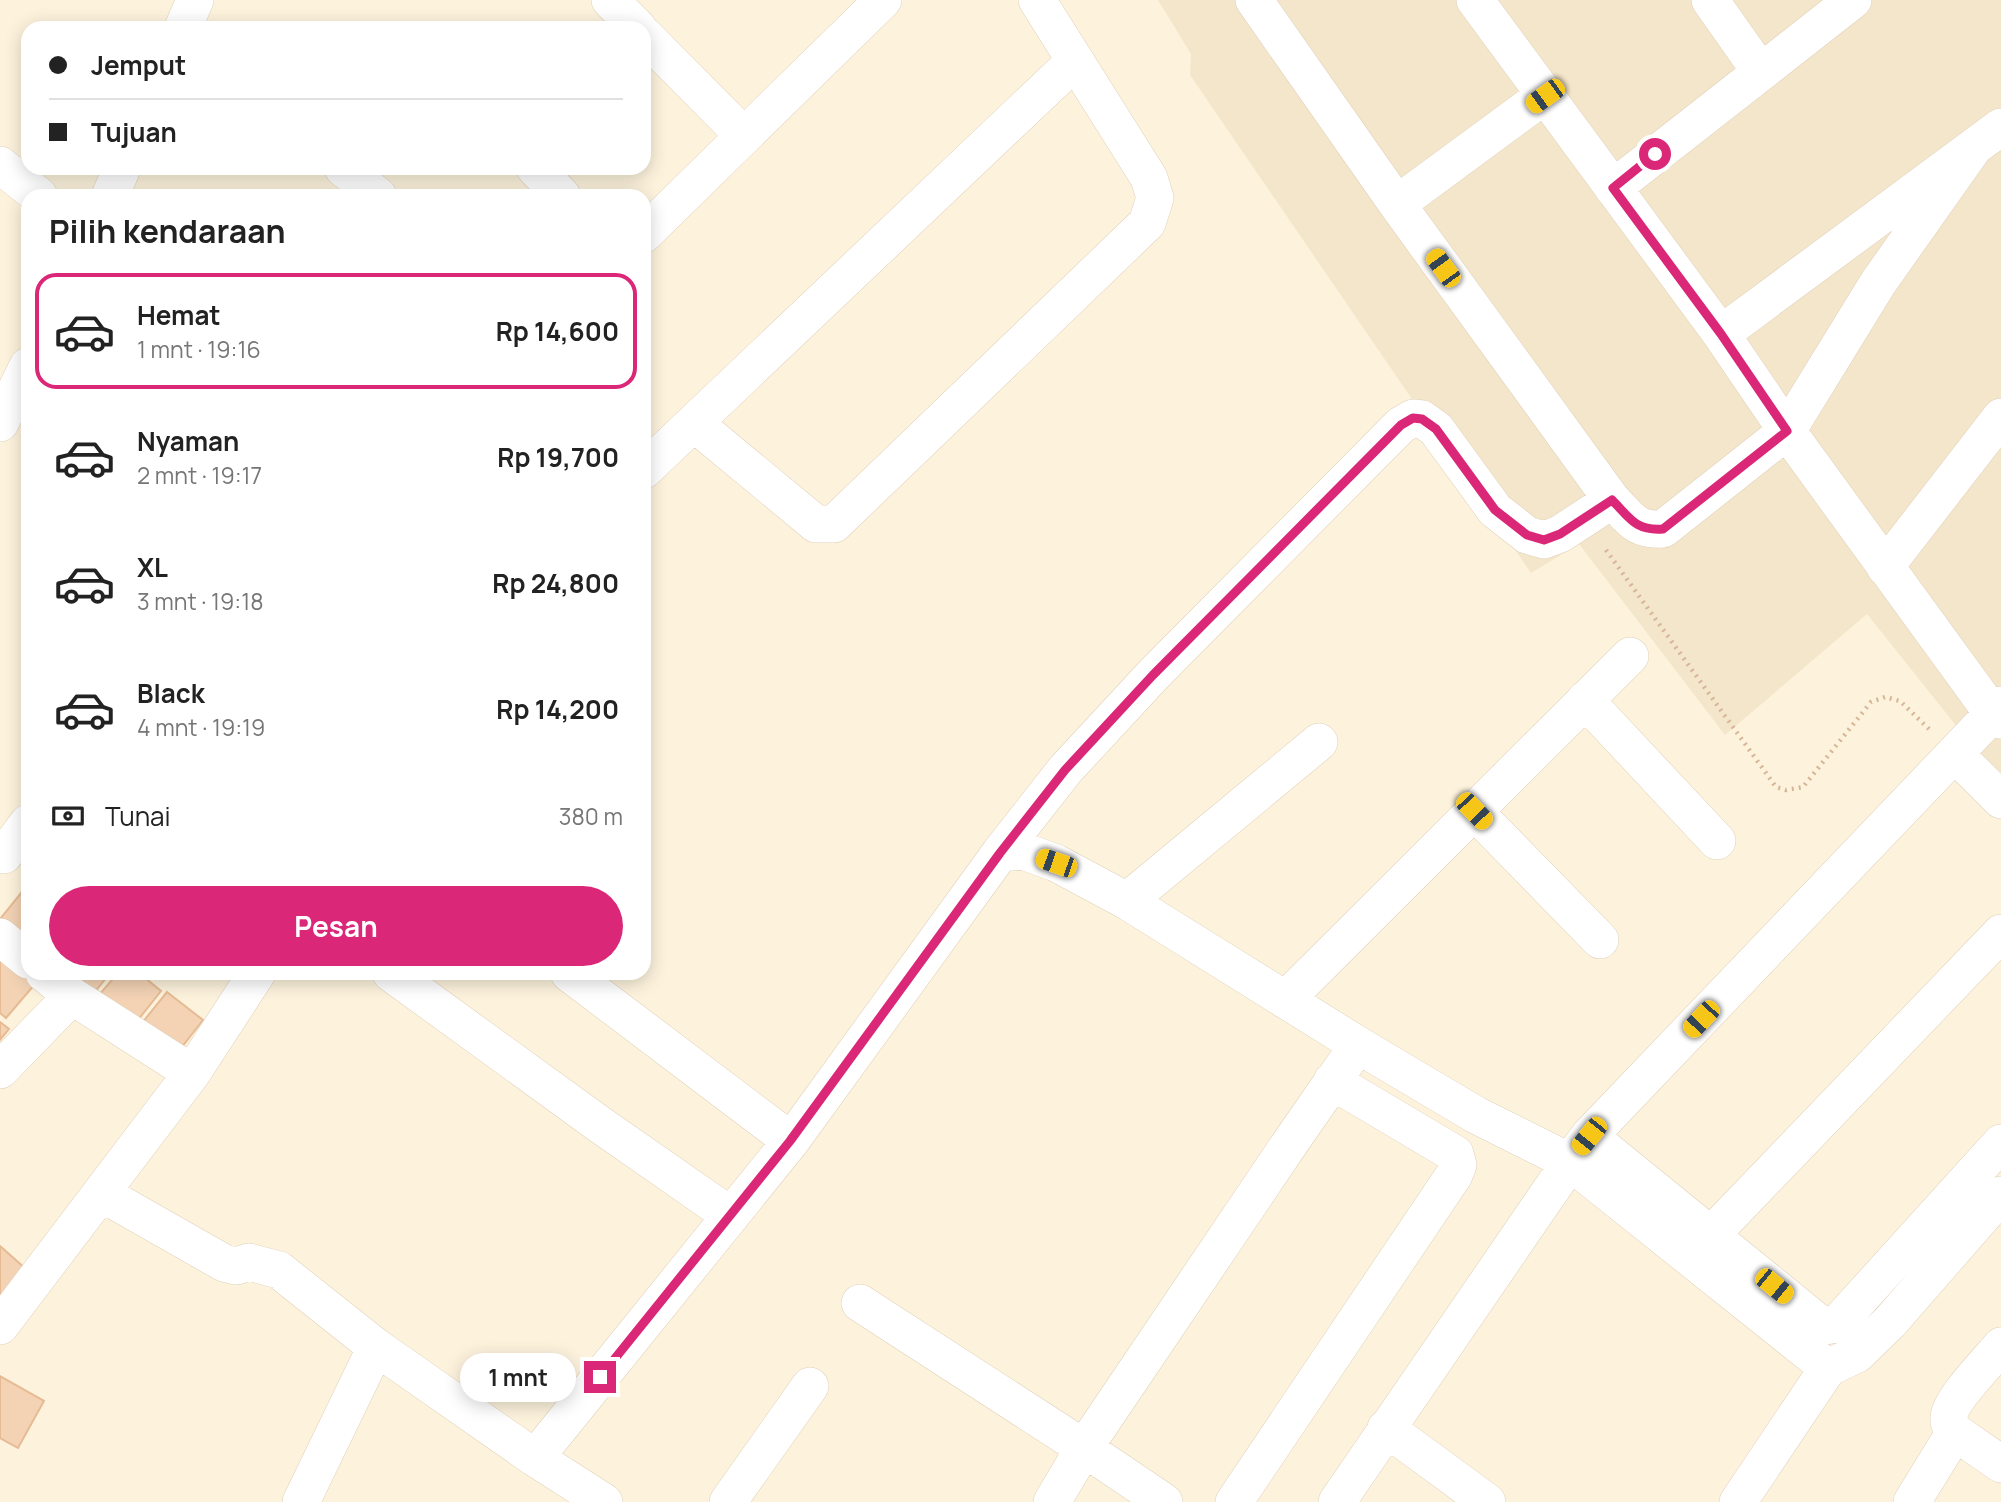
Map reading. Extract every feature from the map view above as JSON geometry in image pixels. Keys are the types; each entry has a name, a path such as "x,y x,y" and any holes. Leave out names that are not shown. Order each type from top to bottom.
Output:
{"street":[{"path":"186,21 195,0"},
{"path":"610,0 631,21"},
{"path":"694,423 816,524 834,524 1147,223 1155,198 1149,178 1037,0"},
{"path":"1254,0 1397,204 1597,509 1651,530 1663,529 1787,431 1878,282 1987,137"},
{"path":"1337,1502 1579,1149 1955,754 1998,713 1885,567 1721,334 1475,0"},
{"path":"1710,0 1760,71"},
{"path":"1613,188 1853,0"},
{"path":"651,227 744,135 861,7"},
{"path":"651,41 744,135"},
{"path":"651,463 1075,61"},
{"path":"1397,204 1545,96"},
{"path":"1721,334 1987,137"},
{"path":"0,165 30,189"},
{"path":"352,175 369,189"},
{"path":"542,175 556,189"},
{"path":"12,415 21,387"},
{"path":"1885,567 2001,417"},
{"path":"535,1458 790,1141 1000,853 1065,770 1153,675 1401,425 1413,418 1422,419 1436,429 1495,510 1527,535 1544,540 1560,534 1597,509"},
{"path":"1284,1000 1630,656"},
{"path":"1585,700 1717,841"},
{"path":"1127,901 1319,742"},
{"path":"1955,754 2001,800"},
{"path":"1474,811 1600,940"},
{"path":"4,855 21,832"},
{"path":"1000,853 1023,851 1056,863 1127,901 1284,1000 1476,1115 1579,1149 1711,1235 1815,1320 1825,1325 1837,1324 2001,1143"},
{"path":"1711,1235 2001,933"},
{"path":"0,937 21,954"},
{"path":"53,980 72,996 192,1073"},
{"path":"0,1326 192,1073 252,980"},
{"path":"401,980 731,1216"},
{"path":"578,980 790,1141"},
{"path":"0,1070 72,996"},
{"path":"1052,1502 1084,1448 1358,1045"},
{"path":"1234,1502 1458,1165 1455,1154 1332,1081"},
{"path":"1579,1149 1828,1368"},
{"path":"102,1193 224,1263 236,1266 249,1262 279,1270 376,1347 535,1458 604,1502"},
{"path":"1748,1498 1828,1368 1857,1354 1890,1322 2001,1195"},
{"path":"860,1303 1164,1502"},
{"path":"2001,1346 1954,1402 1949,1414 1949,1424 1955,1432 2001,1464"},
{"path":"301,1502 376,1347"},
{"path":"728,1502 810,1386"},
{"path":"1387,1427 1487,1502"},
{"path":"1912,1502 1955,1432"}],"path":[{"path":"1597,509 1776,787 1786,790 1803,787 1871,702 1885,697 1900,701 1955,754"}],"shaded area":[{"path":"1158,0 2001,0 2001,782 1867,614 1725,735 1579,544 1531,573 1190,75 1191,54"}],"building":[{"path":"21,893 21,938 0,928 0,919"},
{"path":"0,955 21,972 21,980 30,980 35,984 6,1018 0,1013"},
{"path":"68,980 104,980 90,998"},
{"path":"112,980 148,980 161,991 134,1025 98,996"},
{"path":"167,992 203,1020 174,1057 138,1028"},
{"path":"0,1022 9,1029 0,1040"},
{"path":"0,1246 27,1270 0,1310"},
{"path":"0,1376 44,1401 18,1448 0,1438"}],"route":[{"path":"600,1377 790,1141 1000,853 1065,770 1153,675 1401,425 1413,418 1422,419 1436,429 1495,510 1527,535 1544,540 1560,534 1612,500 1638,526 1651,530 1663,529 1787,431 1721,334 1613,188 1655,154"}]}
